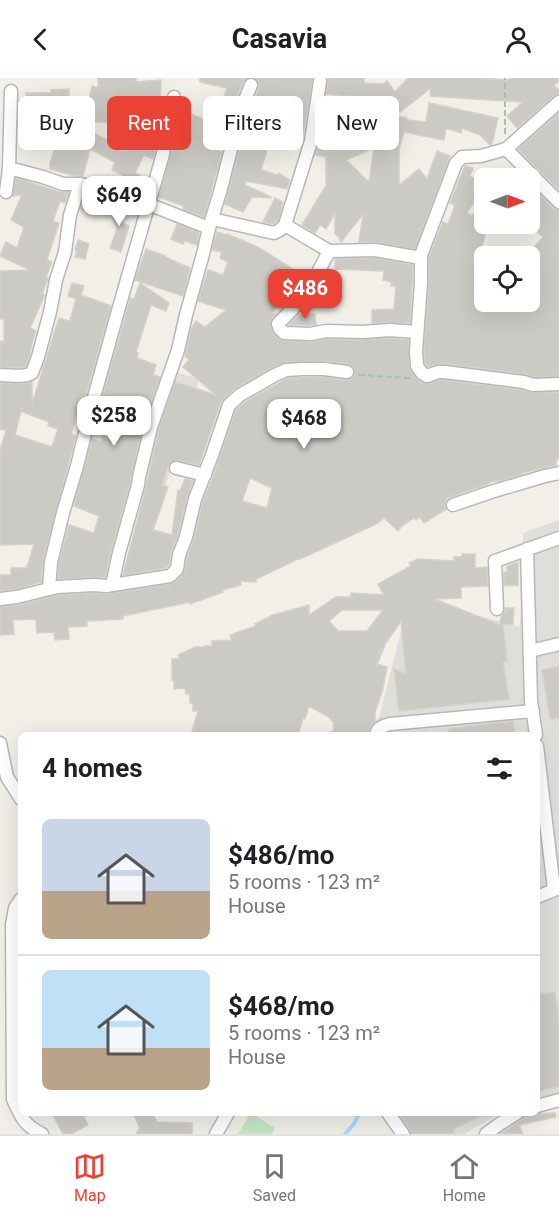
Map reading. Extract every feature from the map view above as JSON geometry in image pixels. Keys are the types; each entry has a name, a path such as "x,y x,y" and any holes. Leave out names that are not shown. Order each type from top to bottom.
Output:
{"street":[{"path":"9,168 63,184 80,184 120,193 148,205 211,223 274,233 285,225 310,141 320,81"},
{"path":"112,585 151,427 178,350 242,106 251,85"},
{"path":"6,192 9,168 11,91"},
{"path":"559,102 506,149 481,156 462,157 456,163 421,258 416,351 417,366 422,373 427,375 445,372 533,385 559,384"},
{"path":"506,149 559,202"},
{"path":"49,589 51,562 61,523 164,150"},
{"path":"0,375 26,376 32,373 50,312 56,280 65,252 70,215 80,184"},
{"path":"285,225 329,251 375,250 421,258"},
{"path":"329,251 311,286 278,324 284,333 390,330 417,332"},
{"path":"0,599 57,587 106,586 171,576 177,569 195,499 229,405 240,395 286,370 324,369 347,372"},
{"path":"176,468 205,475"},
{"path":"453,505 559,473"},
{"path":"496,609 495,561 559,538"},
{"path":"527,549 530,651 536,732"},
{"path":"530,651 559,644 559,634"},
{"path":"377,732 383,726 390,724 533,711"},
{"path":"0,743 7,777 18,794"},
{"path":"540,767 557,889 540,896"},
{"path":"18,904 15,908 17,925 13,1099 18,1111"},
{"path":"540,1105 559,1100"},
{"path":"20,1116 34,1130 42,1134"},
{"path":"216,1134 226,1116"},
{"path":"390,1116 403,1134"},
{"path":"486,1134 497,1119"}],"path":[{"path":"505,78 506,149"},
{"path":"347,372 361,376 413,378 422,373"}],"shaded area":[{"path":"175,372 199,379 165,488 141,481"},
{"path":"559,520 559,1093 540,1097 540,732 353,732 379,718 404,619 435,595 450,608 520,627 523,533"},
{"path":"394,1116 495,1116 464,1134 407,1134"}],"green space":[{"path":"249,1116 256,1116 275,1128 272,1134 238,1134"}],"building":[{"path":"98,78 136,78 136,82 161,80 160,96 107,96 107,122 95,122 95,96 90,96 92,86 98,88"},
{"path":"200,78 247,78 237,96 224,96 227,88 200,82"},
{"path":"255,78 313,78 303,134 303,96 256,96 259,83"},
{"path":"328,78 364,78 364,83 384,84 387,81 395,92 408,78 509,80 511,78 559,78 554,85 559,94 517,128 507,116 523,102 430,96 431,88 399,113 399,96 326,94"},
{"path":"69,89 69,96 26,96 26,93 51,93 51,90"},
{"path":"429,103 498,118 490,145 480,135 462,128 461,133 446,128 444,140 404,132 399,150 399,117 426,122"},
{"path":"559,113 559,190 540,171 540,168 537,168 518,149"},
{"path":"191,114 203,119 203,150 222,152 204,217 183,209 184,206 159,197 171,150 191,150"},
{"path":"95,134 107,140 107,150 127,152 127,150 155,150 153,159 144,155 135,173 140,176 133,189 118,184 123,175 112,170 115,162 92,150 95,150"},
{"path":"54,150 90,150 83,176 50,169"},
{"path":"239,150 267,150 261,170 278,175 279,173 290,180 287,189 246,181 245,185 271,198 252,197 243,212 225,204"},
{"path":"317,150 369,150 346,160 369,182 374,150 399,150 399,185 419,169 427,179 437,151 450,156 415,249 376,242 359,242 363,214 341,242 335,234 335,213 326,229 320,225 315,233 302,225 326,187 326,157 315,155"},
{"path":"465,166 473,168 470,176 474,178 474,203 467,212 471,216 474,213 474,234 485,234 482,246 474,246 474,312 540,312 540,246 535,246 543,237 540,234 540,194 553,208 559,210 559,376 534,377 446,364 428,367 425,363 429,257 443,222 448,224 455,205 450,203"},
{"path":"16,178 60,192 69,192 65,203 60,201 53,221 59,223 47,260 52,262 42,294 45,295 30,328 36,331 26,367 20,368 0,367 0,341 4,342 4,319 0,319 0,271 30,270 0,256 6,242 17,248 24,227 11,220 22,195 13,196"},
{"path":"85,197 100,203 96,214 81,209"},
{"path":"275,198 283,202 278,221 273,224 263,222"},
{"path":"109,203 124,205 122,223 129,226 121,252 110,248 117,229"},
{"path":"177,224 199,233 197,245 185,241 183,244 171,239"},
{"path":"217,232 227,234 258,247 293,269 279,295 281,296 272,314 276,314 270,322 272,332 279,339 311,342 327,339 409,340 409,367 416,378 423,383 429,384 444,380 533,393 559,392 559,459 556,459 556,465 493,481 450,497 446,500 446,509 424,523 420,517 416,520 414,518 398,531 384,518 376,524 256,579 256,582 240,581 241,585 222,590 223,592 190,604 190,602 123,616 123,619 87,621 87,626 68,627 69,639 55,640 54,632 37,633 36,619 13,620 14,634 0,635 0,607 19,605 58,595 107,594 175,582 185,571 203,501 236,410 245,402 288,378 323,377 347,380 354,376 354,368 348,364 324,361 286,362 234,389 221,402 199,465 177,460 169,463 162,485 168,487 153,530 172,535 178,490 180,491 185,479 193,481 169,565 166,568 123,575 159,429 175,382 216,395 183,367 189,360 185,356 191,329 196,321 205,327 226,310 198,301 208,270 223,275 228,262 220,258 222,252 212,250","holes":["250,478 272,488 267,508 242,501"]},
{"path":"78,240 89,244 85,259 75,257"},
{"path":"146,249 190,268 183,296 135,280"},
{"path":"374,258 413,265 410,323 372,323 372,310 394,309 396,286 391,286 392,282 383,280 384,271 335,269 335,259"},
{"path":"72,283 84,286 81,295 111,306 85,398 82,397 71,434 76,436 43,560 41,582 0,591 0,575 11,575 11,568 27,568 34,544 0,545 0,451 6,430 0,429 0,383 32,382 32,404 59,318 70,320 76,299 68,296","holes":["21,411 49,422 48,426 58,429 52,447 15,435"]},
{"path":"140,283 169,303 166,311 151,305 136,352 138,353 137,358 156,365 153,375 160,377 143,425 105,578 58,579 59,563 69,525 94,533 99,516 74,506 92,439 101,442 103,437 107,439 119,413 101,402 130,298 134,299"},
{"path":"315,314 316,325 289,325 298,315"},
{"path":"462,554 475,554 475,568 487,567 488,586 461,587 461,598 434,599 500,625 505,608 514,608 513,624 503,625 507,661 503,662 509,699 399,711 394,669 406,674 401,621 377,656 380,657 377,664 387,667 375,712 375,721 369,732 334,732 333,722 329,717 309,706 299,732 192,732 198,711 193,711 190,694 186,694 185,688 174,689 172,659 180,659 178,655 195,647 212,646 212,641 232,640 230,635 256,626 255,624 273,615 309,605 309,615 336,597 351,597 351,593 384,595 378,584 411,566 409,563 418,559 454,561 454,557 462,557","holes":["342,610 383,610 367,631 338,631 329,621"]},
{"path":"518,562 518,585 504,586 504,572 507,572 507,566"},
{"path":"559,666 559,718 550,719 542,670"},
{"path":"513,721 515,732 449,732 449,729"},
{"path":"555,992 559,1020 559,1087 540,1090 540,994"},
{"path":"555,1113 556,1117 519,1125 523,1134 500,1134 523,1116 540,1116 540,1114"},
{"path":"54,1116 84,1116 88,1125 71,1134 63,1134"},
{"path":"134,1116 154,1116 157,1122 192,1123 192,1134 136,1134 140,1128"},
{"path":"400,1116 481,1116 453,1129 455,1134 411,1134"}],"waterway":[{"path":"377,661 383,646"},
{"path":"333,732 337,730"},
{"path":"345,1134 358,1116"}]}
